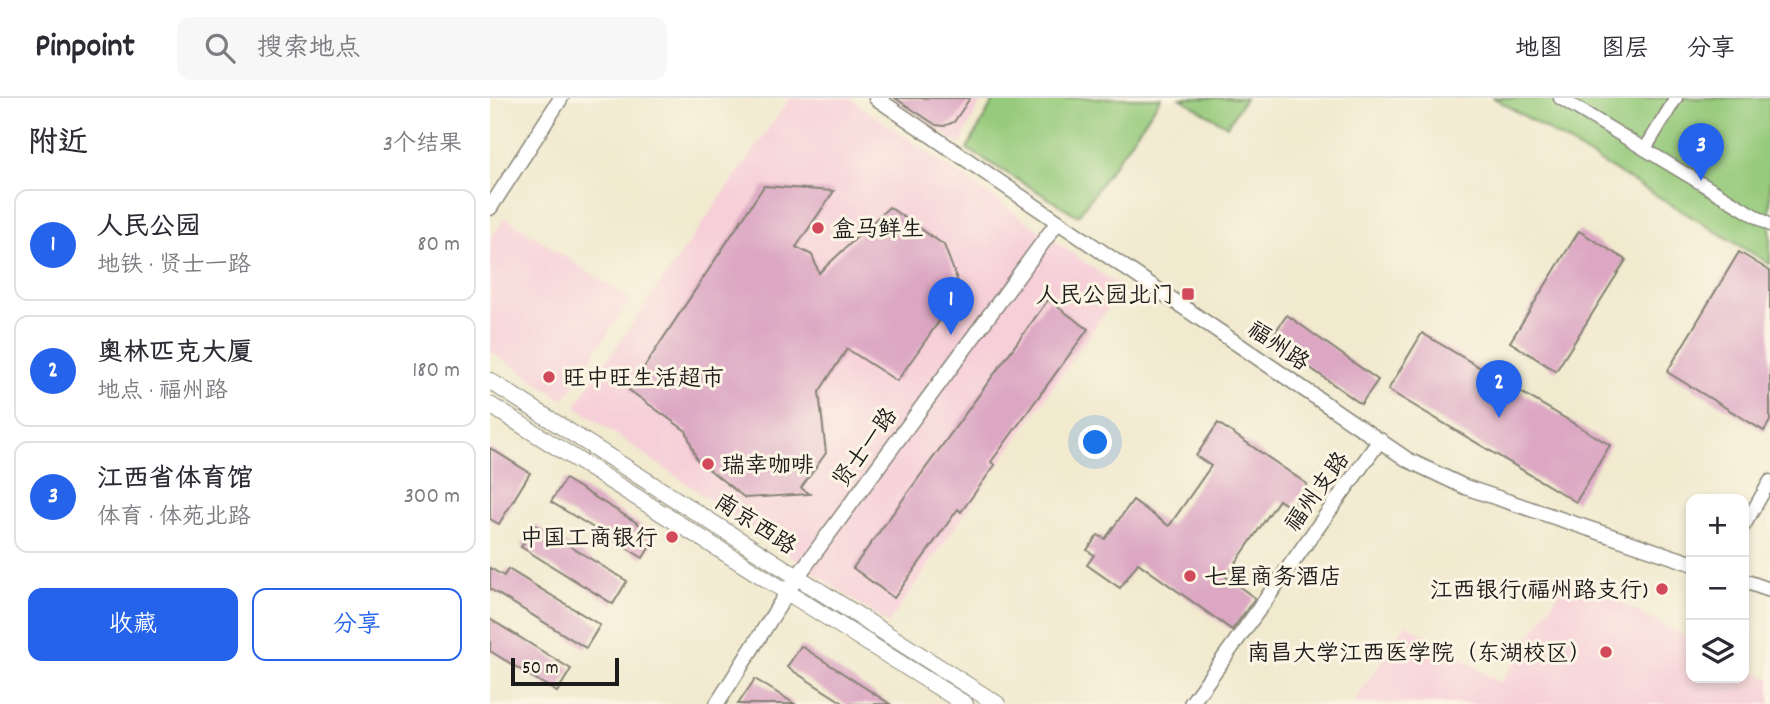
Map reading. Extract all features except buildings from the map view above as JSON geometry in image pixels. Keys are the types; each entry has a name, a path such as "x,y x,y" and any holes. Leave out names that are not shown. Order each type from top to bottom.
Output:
{"main road":[{"name":"南京西路","path":"490,381 997,704"},
{"name":"南京西路","path":"490,405 965,704"}],"street":[{"path":"490,208 561,98"},
{"name":"福州路","path":"876,98 1408,460 1465,487 1686,561"},
{"path":"1560,98 1770,225"},
{"path":"1645,149 1676,98"},
{"name":"贤士一路","path":"717,704 797,577 1057,222"},
{"name":"福州支路","path":"1191,704 1380,440"},
{"path":"1749,517 1770,481"},
{"path":"1749,583 1770,590"}],"shaded area":[{"path":"790,98 849,98 1122,288 888,624 575,406"},
{"path":"892,98 982,98 960,145"},
{"path":"505,217 630,299 564,400 490,351 490,240"},
{"name":"南昌大学江西医学院（东湖校区）","path":"1569,577 1686,636 1686,683 1749,683 1749,668 1770,679 1770,704 1353,704 1406,624 1501,683"}],"green space":[{"path":"995,98 1161,98 1078,216 967,149"},
{"path":"1180,98 1245,98 1227,126"},
{"path":"1494,98 1770,98 1770,264"}],"place":[{"name":"江西省体育馆","path":"1701,181"},
{"name":"盒马鲜生","path":"818,228"},
{"name":"人民公园北门","path":"1188,294"},
{"name":"人民公园","path":"951,335"},
{"name":"旺中旺生活超市","path":"549,377"},
{"name":"奥林匹克大厦","path":"1499,418"},
{"name":"瑞幸咖啡","path":"708,464"},
{"name":"中国工商银行","path":"672,537"},
{"name":"七星商务酒店","path":"1190,576"},
{"name":"江西银行(福州路支行)","path":"1662,589"},
{"name":"南昌大学江西医学院（东湖校区）","path":"1606,652"}]}
